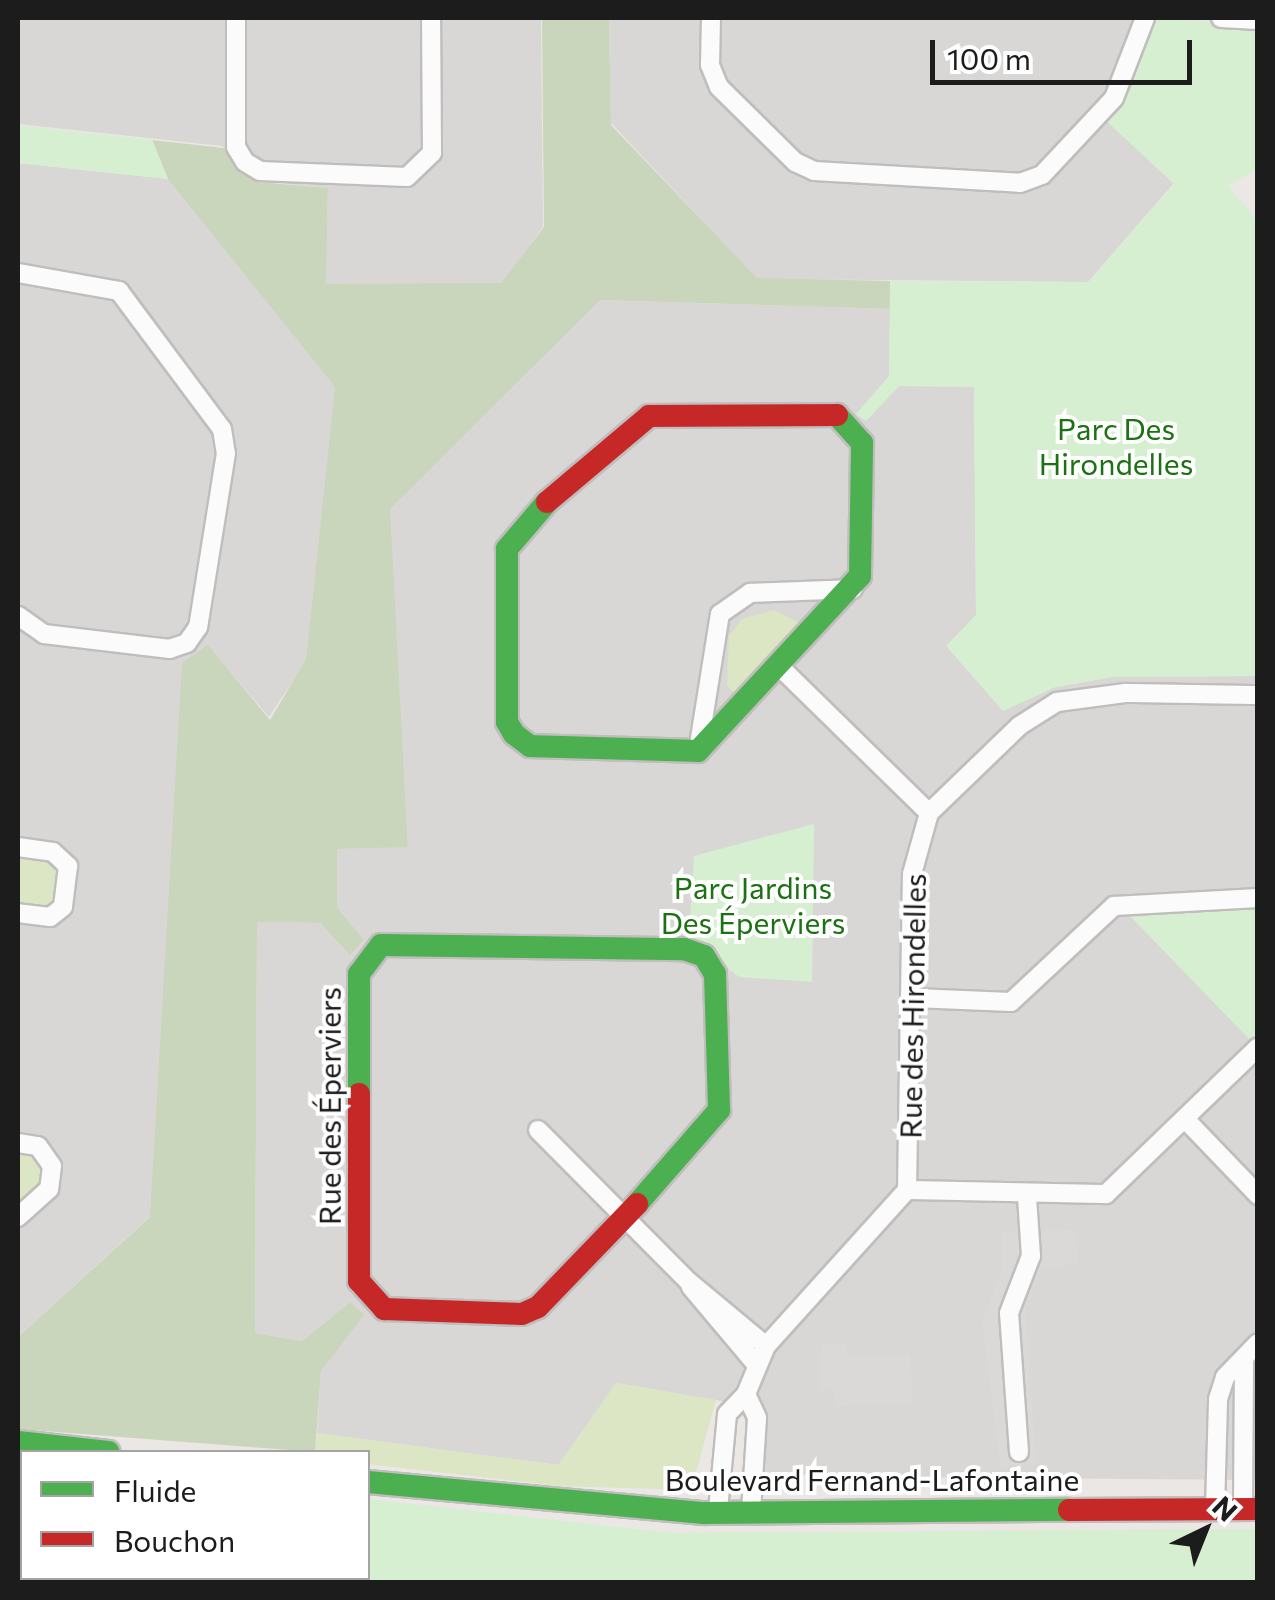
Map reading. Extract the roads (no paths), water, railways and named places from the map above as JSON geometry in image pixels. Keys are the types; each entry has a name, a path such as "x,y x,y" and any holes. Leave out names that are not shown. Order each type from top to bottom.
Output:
{"street":[{"path":"236,18 236,147 245,162 260,170 407,177 432,153 431,18"},
{"path":"711,18 710,66 719,87 795,162 814,171 1020,182 1042,175 1114,98 1145,18"},
{"path":"1220,18 1258,20"},
{"path":"18,273 118,291 222,428 226,453 198,628 187,643 170,650 44,634 18,616"},
{"path":"837,414 862,443 860,576 853,589 698,751 530,746 514,734 507,722 507,549 522,526 625,429 649,416 837,414"},
{"path":"698,751 720,614 750,593 853,589"},
{"path":"781,668 929,813 1019,726 1057,702 1125,693 1258,695"},
{"name":"Rue des Hirondelles","path":"907,1190 914,998 912,874 929,813"},
{"path":"18,847 53,852 68,866 64,907 50,917 18,913"},
{"path":"914,998 1011,1002 1114,906 1258,898"},
{"name":"Rue des Éperviers","path":"381,946 704,956 715,974 720,1110 625,1217 538,1307 522,1314 384,1309 368,1298 359,1281 359,974 367,956 381,946"},
{"path":"718,1510 727,1414 746,1394 755,1363 907,1190 1028,1197 1106,1194 1258,1046"},
{"path":"1186,1120 1258,1195"},
{"path":"538,1130 689,1282 766,1346"},
{"path":"18,1142 38,1146 52,1166 49,1189 18,1217"},
{"path":"1019,1452 1010,1314 1031,1256 1028,1197"},
{"path":"689,1282 713,1322 755,1363"},
{"path":"1215,1508 1212,1426 1225,1377 1258,1343"},
{"path":"1244,1360 1250,1509"},
{"path":"746,1394 757,1418 751,1512"},
{"path":"18,1442 90,1450"},
{"name":"Boulevard Fernand-Lafontaine","path":"370,1482 751,1512 1250,1509"}],"park label":[{"name":"Parc Des Hirondelles","path":"1116,445"},
{"name":"Parc Jardins Des Éperviers","path":"753,904"}]}
